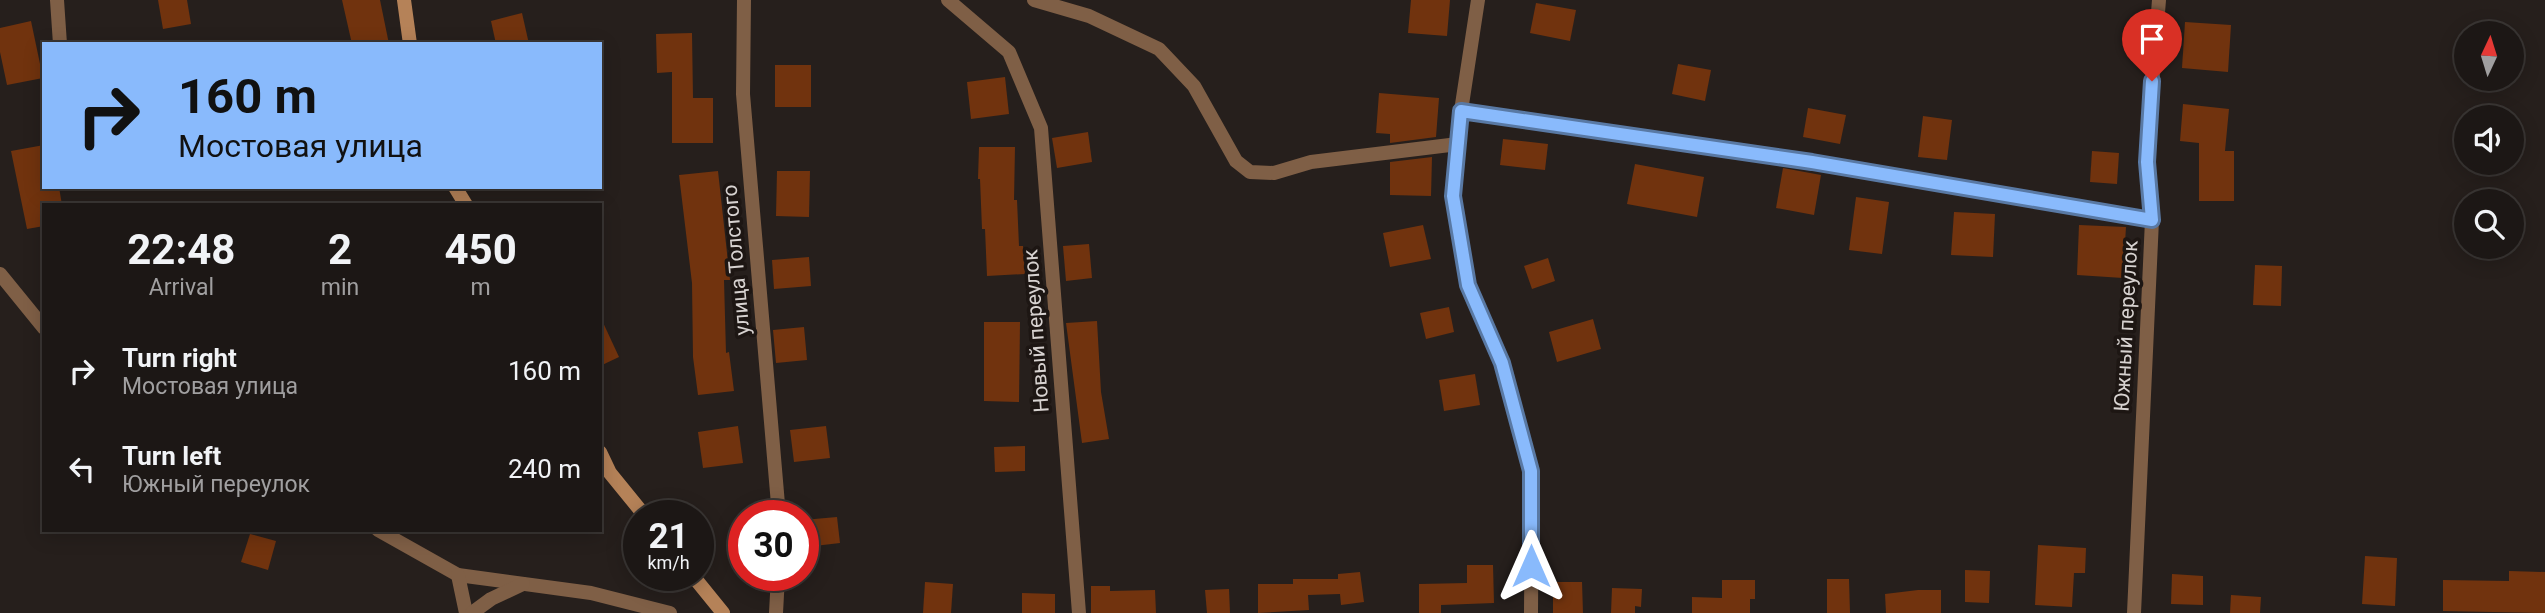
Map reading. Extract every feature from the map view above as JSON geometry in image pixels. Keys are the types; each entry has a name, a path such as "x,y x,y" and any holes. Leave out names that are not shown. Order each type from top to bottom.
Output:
{"main road":[{"path":"404,0 410,42"},
{"path":"602,456 610,473 632,500"},
{"path":"705,591 723,613"}],"street":[{"path":"57,0 60,42"},
{"name":"улица Толстого","path":"744,0 743,94 778,500"},
{"name":"Новый переулок","path":"948,0 1009,52 1041,128 1079,613"},
{"path":"1034,0 1088,16 1159,50 1194,86 1236,161 1250,172 1274,173 1311,162 1458,144"},
{"path":"1478,0 1461,111 1453,196 1468,285 1502,363 1531,471 1531,613"},
{"name":"Южный переулок","path":"2134,613 2152,220 2147,162 2159,0"},
{"path":"1461,111 1812,162 2152,220"},
{"path":"0,274 42,326"},
{"path":"382,532 458,575 591,593 670,613"},
{"path":"458,575 466,613"},
{"path":"472,613 491,599 525,583"},
{"path":"776,613 777,591"}],"building":[{"path":"158,0 187,0 191,24 163,29"},
{"path":"342,0 380,0 389,42 352,42"},
{"path":"1411,0 1450,0 1447,36 1408,33"},
{"path":"1536,3 1576,10 1570,41 1530,33"},
{"path":"522,13 529,42 496,42 491,21"},
{"path":"31,21 42,78 7,85 0,52 0,28"},
{"path":"2185,22 2231,25 2228,72 2182,68"},
{"path":"692,33 693,98 713,98 713,143 672,143 672,72 657,73 656,34"},
{"path":"1678,64 1711,70 1705,101 1672,94"},
{"path":"775,65 811,65 811,107 775,107"},
{"path":"1005,77 1009,114 971,119 967,82"},
{"path":"1379,93 1439,98 1436,137 1390,143 1390,134 1376,133"},
{"path":"2183,104 2229,109 2225,151 2234,151 2234,201 2199,201 2199,143 2180,141"},
{"path":"1808,108 1846,115 1840,144 1803,137"},
{"path":"1923,116 1952,120 1947,160 1918,157"},
{"path":"1088,132 1092,162 1057,168 1052,138"},
{"path":"1503,139 1548,144 1545,170 1500,165"},
{"path":"42,145 42,189 59,189 62,203 42,203 42,226 27,229 11,151"},
{"path":"979,147 1015,147 1014,200 1017,200 1019,246 1023,246 1025,274 987,276 985,229 982,229 978,179"},
{"path":"2092,151 2119,153 2117,184 2090,182"},
{"path":"1432,157 1431,196 1390,195 1390,162"},
{"path":"1635,164 1704,177 1697,217 1627,204"},
{"path":"1783,168 1821,175 1814,215 1776,208"},
{"path":"718,171 730,280 724,280 726,353 729,352 734,391 698,395 693,357 692,283 679,175"},
{"path":"777,171 810,171 809,217 776,216"},
{"path":"1856,197 1889,202 1882,254 1849,250"},
{"path":"1954,212 1995,214 1993,257 1951,255"},
{"path":"1423,225 1431,259 1390,267 1383,233"},
{"path":"2079,225 2126,227 2123,278 2077,275"},
{"path":"1089,244 1092,278 1066,281 1063,246"},
{"path":"809,257 811,286 774,289 772,260"},
{"path":"1548,258 1555,281 1532,289 1524,266"},
{"path":"2255,265 2282,266 2281,306 2253,305"},
{"path":"1449,307 1454,332 1426,339 1420,313"},
{"path":"1593,319 1601,349 1557,362 1549,332"},
{"path":"602,320 619,357 602,365"},
{"path":"1097,321 1101,392 1109,439 1082,443 1066,323"},
{"path":"984,322 1020,322 1019,402 984,401"},
{"path":"804,327 807,360 776,363 773,330"},
{"path":"1475,374 1480,405 1444,411 1439,380"},
{"path":"738,426 743,463 703,468 698,432"},
{"path":"826,426 830,458 794,462 790,430"},
{"path":"1025,446 1025,471 995,472 994,447"},
{"path":"837,517 840,543 819,545 819,519"},
{"path":"250,534 276,541 268,570 241,562"},
{"path":"2038,545 2086,548 2085,573 2074,573 2072,607 2035,605"},
{"path":"2365,556 2397,558 2395,606 2362,604"},
{"path":"1467,565 1493,565 1494,603 1441,605 1441,613 1419,613 1419,584 1467,583"},
{"path":"1965,570 1990,571 1989,603 1965,602"},
{"path":"2509,571 2545,572 2545,613 2443,611 2443,580 2509,581"},
{"path":"1360,572 1364,602 1341,605 1340,594 1308,595 1309,610 1258,613 1258,584 1293,584 1293,579 1338,579 1338,574"},
{"path":"2172,574 2203,576 2203,605 2171,604"},
{"path":"1827,579 1849,579 1850,613 1827,613"},
{"path":"1722,580 1755,580 1755,599 1750,599 1750,613 1692,613 1692,597 1722,598"},
{"path":"925,582 953,584 951,613 923,613"},
{"path":"1553,582 1582,582 1583,613 1553,613"},
{"path":"1091,586 1110,586 1110,591 1155,590 1156,613 1091,613"},
{"path":"1612,588 1642,589 1641,607 1635,606 1635,613 1611,613"},
{"path":"1229,589 1230,613 1207,613 1205,590"},
{"path":"1941,590 1941,613 1886,613 1885,594"},
{"path":"1022,593 1055,594 1055,613 1022,613"},
{"path":"2231,595 2261,597 2260,613 2230,613"}],"route":[{"path":"1531,566 1531,471 1502,363 1468,285 1453,196 1461,111 1812,162 2152,220 2147,162 2152,81"}]}
